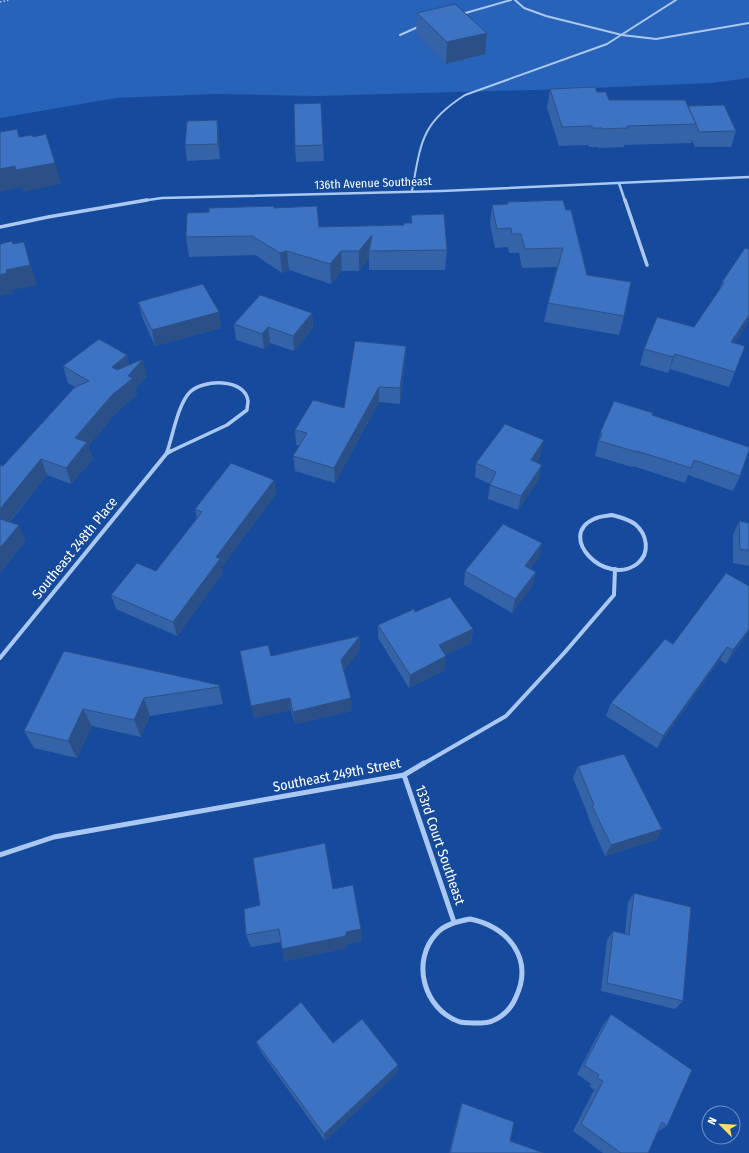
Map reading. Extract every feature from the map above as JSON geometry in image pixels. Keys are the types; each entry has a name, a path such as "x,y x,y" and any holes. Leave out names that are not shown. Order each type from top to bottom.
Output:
{"street":[{"name":"136th Avenue Southeast","path":"0,228 48,217 162,198 412,191 749,177"},
{"path":"619,183 648,265"},
{"name":"Southeast 248th Place","path":"0,658 168,453 184,400 191,391 207,384 219,382 235,386 244,393 248,400 247,410 227,425 168,453"},
{"path":"602,516 624,518 634,523 642,531 647,540 648,549 644,558 637,564 626,568 615,569 604,567 594,562 586,556 581,547 579,539 581,531 585,524 592,519 602,516"},
{"name":"Southeast 249th Street","path":"0,855 54,837 404,776 506,716 565,652 614,595 615,569"},
{"name":"133rd Court Southeast","path":"404,776 454,922"},
{"name":"133rd Court Southeast","path":"470,919 485,922 499,930 510,941 519,956 522,971 521,988 518,995 503,1014 490,1022 472,1024 454,1020 438,1010 428,995 422,977 422,959 429,943 440,930 454,922 470,919"}],"lane":[{"path":"460,14 511,0"},
{"path":"514,0 524,8 546,16 622,35 656,38 749,23"},
{"path":"412,191 422,139 431,122 447,105 465,95 607,44 676,0"},
{"path":"400,35 423,24"}],"path":[{"path":"0,2 10,0"}],"shaded area":[{"path":"0,0 749,0 749,78 711,83 567,89 317,96 216,94 116,98 0,118"}],"building":[{"path":"455,4 487,33 447,42 417,13"},
{"path":"595,87 597,92 606,92 609,100 685,100 696,124 627,126 628,128 602,129 592,128 592,126 562,127 550,89"},
{"path":"321,103 323,145 295,146 294,104"},
{"path":"724,105 736,131 699,132 688,106"},
{"path":"217,120 218,144 185,145 187,121"},
{"path":"17,129 19,137 32,135 33,137 46,134 55,163 16,170 15,166 0,169 0,132"},
{"path":"563,200 566,210 571,210 587,275 631,282 624,316 548,303 563,248 525,249 521,234 512,234 511,228 497,229 492,205 508,204 507,202"},
{"path":"274,206 274,208 317,206 319,227 404,225 404,223 412,223 411,215 444,214 447,250 369,251 372,235 359,251 341,251 330,264 287,251 280,253 252,236 186,237 187,213 209,212 209,208"},
{"path":"12,241 13,244 24,242 30,265 6,270 7,273 0,275 0,244"},
{"path":"745,248 749,249 749,315 731,342 745,346 735,372 675,354 673,357 644,349 657,317 694,327 724,283 722,282"},
{"path":"203,284 219,312 152,330 138,302"},
{"path":"260,295 312,313 293,336 268,327 262,334 234,324"},
{"path":"99,339 127,355 112,367 117,370 143,359 128,376 133,378 112,395 75,438 87,442 66,468 41,459 0,509 0,465 3,466 74,388 89,381 63,366"},
{"path":"355,341 406,346 400,388 379,387 334,468 293,456 307,433 295,430 313,400 344,408"},
{"path":"614,401 653,413 652,415 749,447 740,476 694,460 691,468 599,441 602,433 600,433"},
{"path":"505,424 544,440 531,460 542,465 521,496 490,485 496,472 476,463"},
{"path":"231,463 274,480 216,557 220,559 173,622 111,595 137,563 156,571 202,512 195,509"},
{"path":"0,519 19,525 0,548"},
{"path":"739,521 749,523 749,550 740,549"},
{"path":"503,524 542,543 525,566 536,572 515,599 465,571"},
{"path":"726,573 749,586 749,629 733,650 727,647 663,736 611,703 665,639 673,644"},
{"path":"450,597 473,629 439,645 446,656 410,675 378,625 414,609 415,612"},
{"path":"360,636 341,660 351,698 293,712 290,698 251,706 240,651 268,645 271,656"},
{"path":"64,651 219,685 219,687 144,698 134,720 83,709 68,741 24,731"},
{"path":"624,754 662,829 611,845 592,806 594,805 578,766"},
{"path":"325,843 333,889 353,885 361,929 346,932 346,936 282,949 279,929 246,935 244,909 260,905 253,858"},
{"path":"634,893 691,907 683,1001 607,983 613,931 629,935"},
{"path":"301,1002 333,1043 362,1019 398,1065 324,1134 256,1042"},
{"path":"611,1014 692,1070 667,1126 662,1122 648,1153 621,1153 581,1124 603,1081 597,1078 599,1075 584,1065"},
{"path":"462,1103 514,1122 510,1141 544,1153 450,1153"}]}
